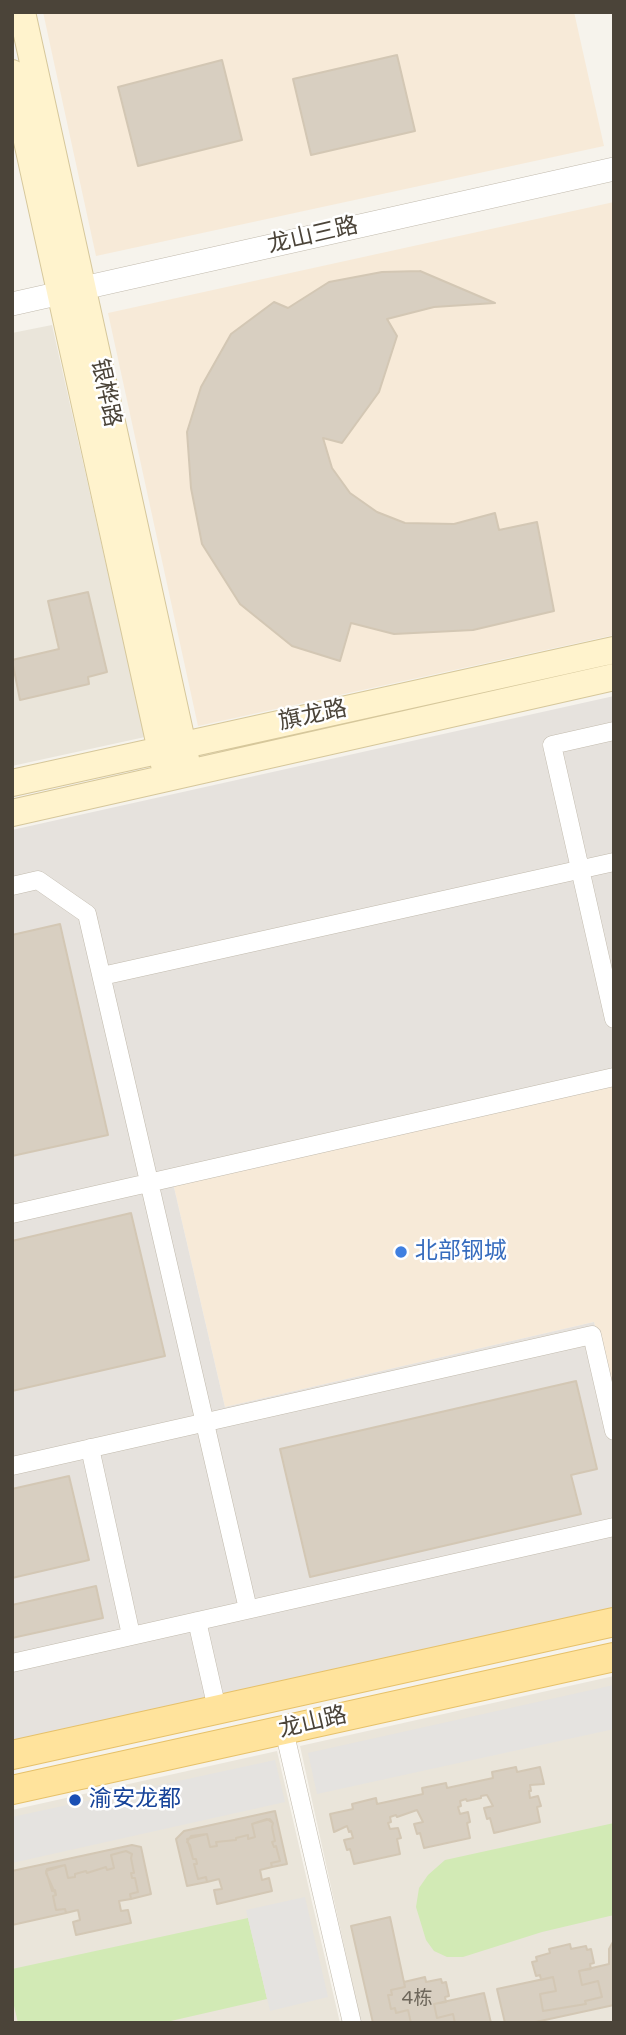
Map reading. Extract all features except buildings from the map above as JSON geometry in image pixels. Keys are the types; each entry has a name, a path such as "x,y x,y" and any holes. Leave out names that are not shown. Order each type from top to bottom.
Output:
{"main road":[{"name":"银桦路","path":"22,12 71,291 178,776"},
{"name":"银桦路","path":"12,73 71,291"},
{"name":"旗龙路","path":"12,783 614,649"},
{"path":"12,814 614,677"},
{"name":"龙山路","path":"12,1755 614,1622"},
{"name":"龙山路","path":"12,1790 614,1657"}],"street":[{"name":"龙山三路","path":"12,304 614,169"},
{"path":"614,732 552,745 614,1019"},
{"path":"102,976 614,862"},
{"path":"12,886 38,880 87,914 248,1609"},
{"path":"12,1214 614,1077"},
{"path":"12,1466 592,1335 614,1431"},
{"path":"90,1448 131,1635"},
{"path":"12,1662 614,1527"},
{"path":"197,1621 216,1709"},
{"path":"284,1730 352,2023"}],"shaded area":[{"path":"43,12 574,12 604,146 96,256"},
{"path":"614,202 614,635 198,726 108,313"},
{"path":"52,325 145,737 12,766 12,333"},
{"path":"614,696 614,1080 173,1183 225,1407 594,1322 614,1409 614,1610 12,1742 12,830"},
{"name":"北部钢城","path":"614,1080 614,1409 594,1322 225,1407 173,1183"},
{"path":"614,1676 614,2023 361,2023 300,1746"},
{"path":"614,1685 614,1729 317,1794 308,1753"},
{"name":"渝安龙都","path":"277,1751 340,2023 12,2023 12,1810"},
{"path":"275,1760 285,1802 12,1863 12,1817"},
{"path":"305,1897 328,1997 270,2011 246,1910"}],"green space":[{"path":"614,1823 614,1915 542,1932 463,1957 447,1957 434,1951 426,1940 416,1907 419,1888 428,1875 445,1860"},
{"path":"248,1918 267,1999 162,2023 18,2023 12,1997 12,1969"}],"place":[{"name":"北部钢城","path":"401,1252"},
{"name":"渝安龙都","path":"75,1800"}]}
